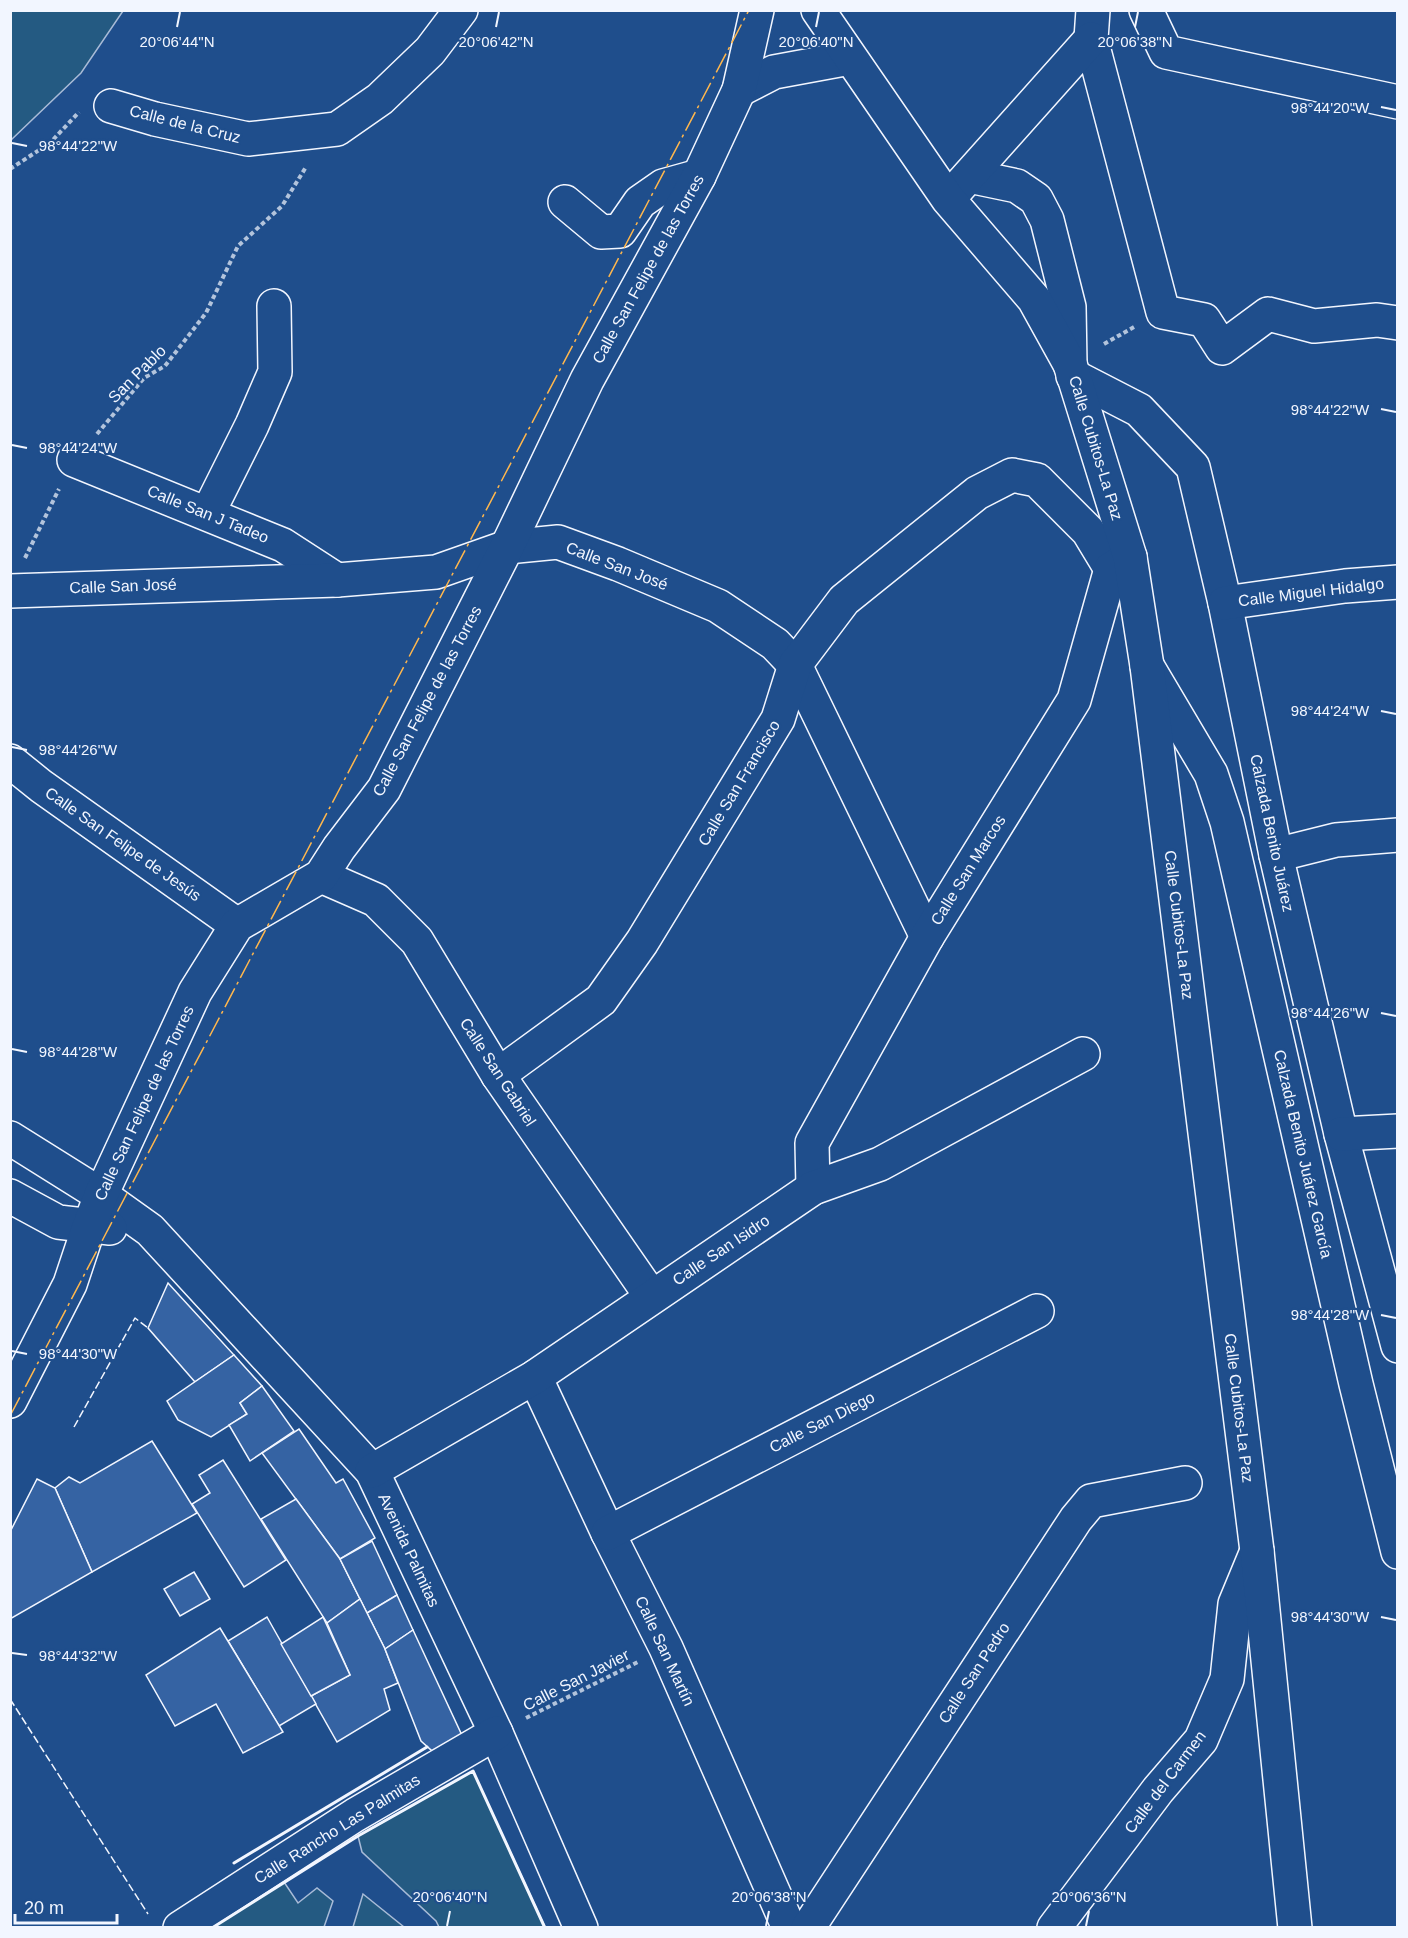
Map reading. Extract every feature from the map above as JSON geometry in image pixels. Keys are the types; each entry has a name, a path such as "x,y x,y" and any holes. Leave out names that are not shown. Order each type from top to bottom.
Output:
{"street":[{"name":"Calle de la Cruz","path":"111,106 155,119 248,139 337,129 380,99 430,51 461,10"},
{"name":"Calle San Felipe de las Torres","path":"10,1401 70,1284 101,1195 195,993 237,925 321,876 339,848 384,789 507,547 587,380 699,176 739,90 757,10"},
{"name":"Calle Cubitos-La Paz","path":"818,10 948,199 1034,299 1071,370 1147,666 1257,1551 1295,1928"},
{"path":"1146,10 1166,52 1386,99"},
{"path":"948,199 1092,25"},
{"path":"1092,25 1163,312 1204,320 1222,348 1268,314 1314,326 1377,320 1398,323"},
{"path":"739,90 774,72 850,58"},
{"path":"565,202 601,232 620,231 640,202 663,186 699,176"},
{"path":"969,176 1017,186 1036,199 1047,220 1069,307 1071,370"},
{"path":"208,513 252,426 275,372 274,306"},
{"name":"Calzada Benito Juárez","path":"1071,370 1139,410 1194,467 1276,855 1341,1134 1398,1346"},
{"name":"Calle San J Tadeo","path":"74,460 283,545 337,580"},
{"name":"Calle San Francisco","path":"498,1075 601,1000 642,942 778,719 795,665 844,600 977,492 1012,475 1037,480 1121,563"},
{"name":"Calle San José","path":"16,579 337,580 436,572 507,547 558,542 618,564 718,606 775,644 795,665 927,937"},
{"name":"Calle San Marcos","path":"813,1188 812,1143 927,937 1074,700 1088,646 1121,563"},
{"name":"Calle Miguel Hidalgo","path":"1224,603 1345,586 1398,582"},
{"name":"Calzada Benito Juárez García","path":"1147,666 1211,774 1227,822 1356,1384 1398,1552"},
{"name":"Calle San Felipe de Jesús","path":"10,761 41,786 237,925"},
{"path":"1276,855 1335,840 1398,835"},
{"name":"Calle San Gabriel","path":"321,876 376,900 417,941 498,1075 651,1296"},
{"name":"Calle San Isidro","path":"372,1471 535,1377 813,1188 880,1164 1083,1054"},
{"path":"1341,1134 1398,1131"},
{"name":"Avenida Palmitas","path":"10,1138 101,1195 150,1230 372,1471 496,1734 581,1928"},
{"path":"10,1196 58,1222 89,1227 150,1230"},
{"name":"Calle San Diego","path":"608,1533 1037,1311"},
{"name":"Calle San Martín","path":"535,1377 608,1533 666,1648 789,1928"},
{"name":"Calle San Pedro","path":"808,1928 1083,1510 1091,1501 1185,1483"},
{"name":"Calle del Carmen","path":"1054,1928 1158,1790 1202,1740 1227,1679 1235,1604 1257,1551"},
{"name":"Calle Rancho Las Palmitas","path":"180,1928 355,1815 496,1734"}],"path":[{"path":"10,169 50,143 86,104 111,106"},
{"name":"San Pablo","path":"16,579 74,460 144,378 165,366 206,313 238,246 282,206 310,161 337,129"},
{"path":"1071,370 1163,312"},
{"name":"Calle San Javier","path":"496,1734 666,1648"}],"shaded area":[{"path":"11,10 123,11 81,73 11,140"},
{"path":"473,1771 545,1927 439,1927 436,1921 362,1852 358,1836"},
{"path":"284,1882 298,1903 317,1888 333,1901 324,1927 212,1927"},
{"path":"363,1894 404,1927 353,1927"}],"building":[{"path":"168,1283 234,1355 195,1382 148,1328"},
{"path":"234,1355 262,1386 240,1403 247,1414 211,1437 178,1420 167,1401"},
{"path":"262,1386 294,1431 250,1461 229,1425 247,1414 240,1403"},
{"path":"299,1429 336,1483 343,1479 375,1538 340,1559 262,1453"},
{"path":"152,1441 197,1513 92,1572 55,1488 69,1477 80,1483"},
{"path":"223,1460 286,1560 244,1587 192,1504 210,1493 199,1475"},
{"path":"37,1479 55,1488 92,1572 10,1619 10,1532"},
{"path":"296,1499 340,1559 360,1599 327,1623 261,1519"},
{"path":"372,1541 397,1595 367,1613 340,1559"},
{"path":"194,1572 210,1599 180,1616 164,1589"},
{"path":"397,1595 413,1630 385,1649 367,1613"},
{"path":"360,1599 385,1649 398,1683 384,1689 390,1710 337,1742 311,1696 350,1675 327,1623"},
{"path":"267,1617 316,1704 279,1726 228,1641"},
{"path":"323,1617 350,1675 311,1696 281,1644"},
{"path":"220,1628 283,1732 243,1753 216,1704 175,1726 146,1675"},
{"path":"413,1630 466,1744 439,1757 421,1741 385,1649"}],"fence":[{"path":"74,1427 135,1318 148,1328"},
{"path":"10,1699 148,1914"}],"wall":[{"path":"234,1863 427,1747"},
{"path":"212,1928 358,1836 473,1771 545,1928"}],"power":[{"path":"10,1416 749,10"}]}
